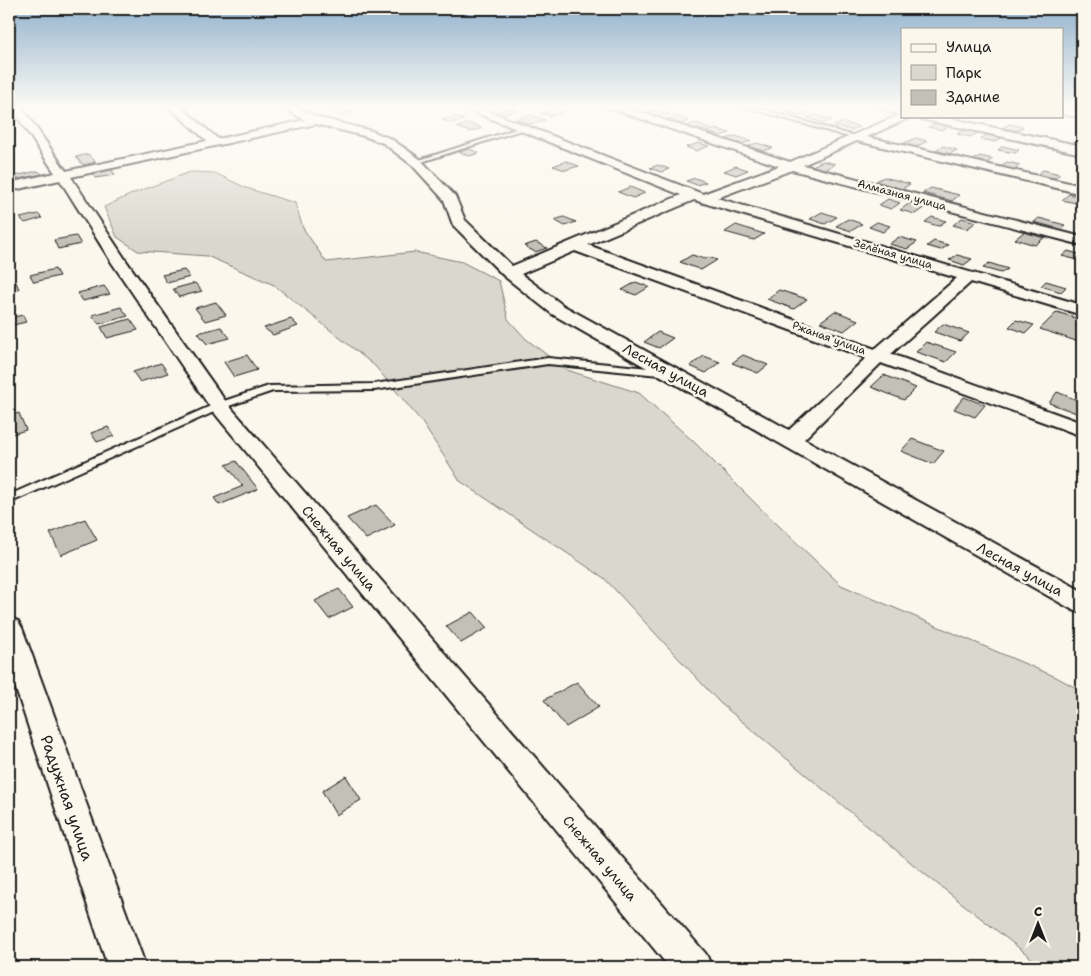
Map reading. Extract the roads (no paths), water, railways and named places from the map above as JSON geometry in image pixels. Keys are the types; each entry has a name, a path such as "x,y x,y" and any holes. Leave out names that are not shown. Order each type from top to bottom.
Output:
{"street":[{"name":"Снежная улица","path":"46,152 81,201 120,264 219,406 693,967"},
{"path":"9,186 171,152"},
{"name":"Лесная улица","path":"402,152 416,162 450,199 458,222 510,273 558,310 1082,604"},
{"name":"Зелёная улица","path":"581,152 698,196 1082,310"},
{"name":"Алмазная улица","path":"747,152 791,166 1082,241"},
{"path":"510,273 698,196 791,166 826,152"},
{"path":"916,152 1082,190"},
{"name":"Ржаная улица","path":"576,246 1082,430"},
{"path":"790,441 878,356 969,276"},
{"name":"Радужная улица","path":"9,628 127,967"}],"lane":[{"path":"416,162 449,152"},
{"path":"9,499 219,406 272,388 374,387 548,361 674,374"}]}
